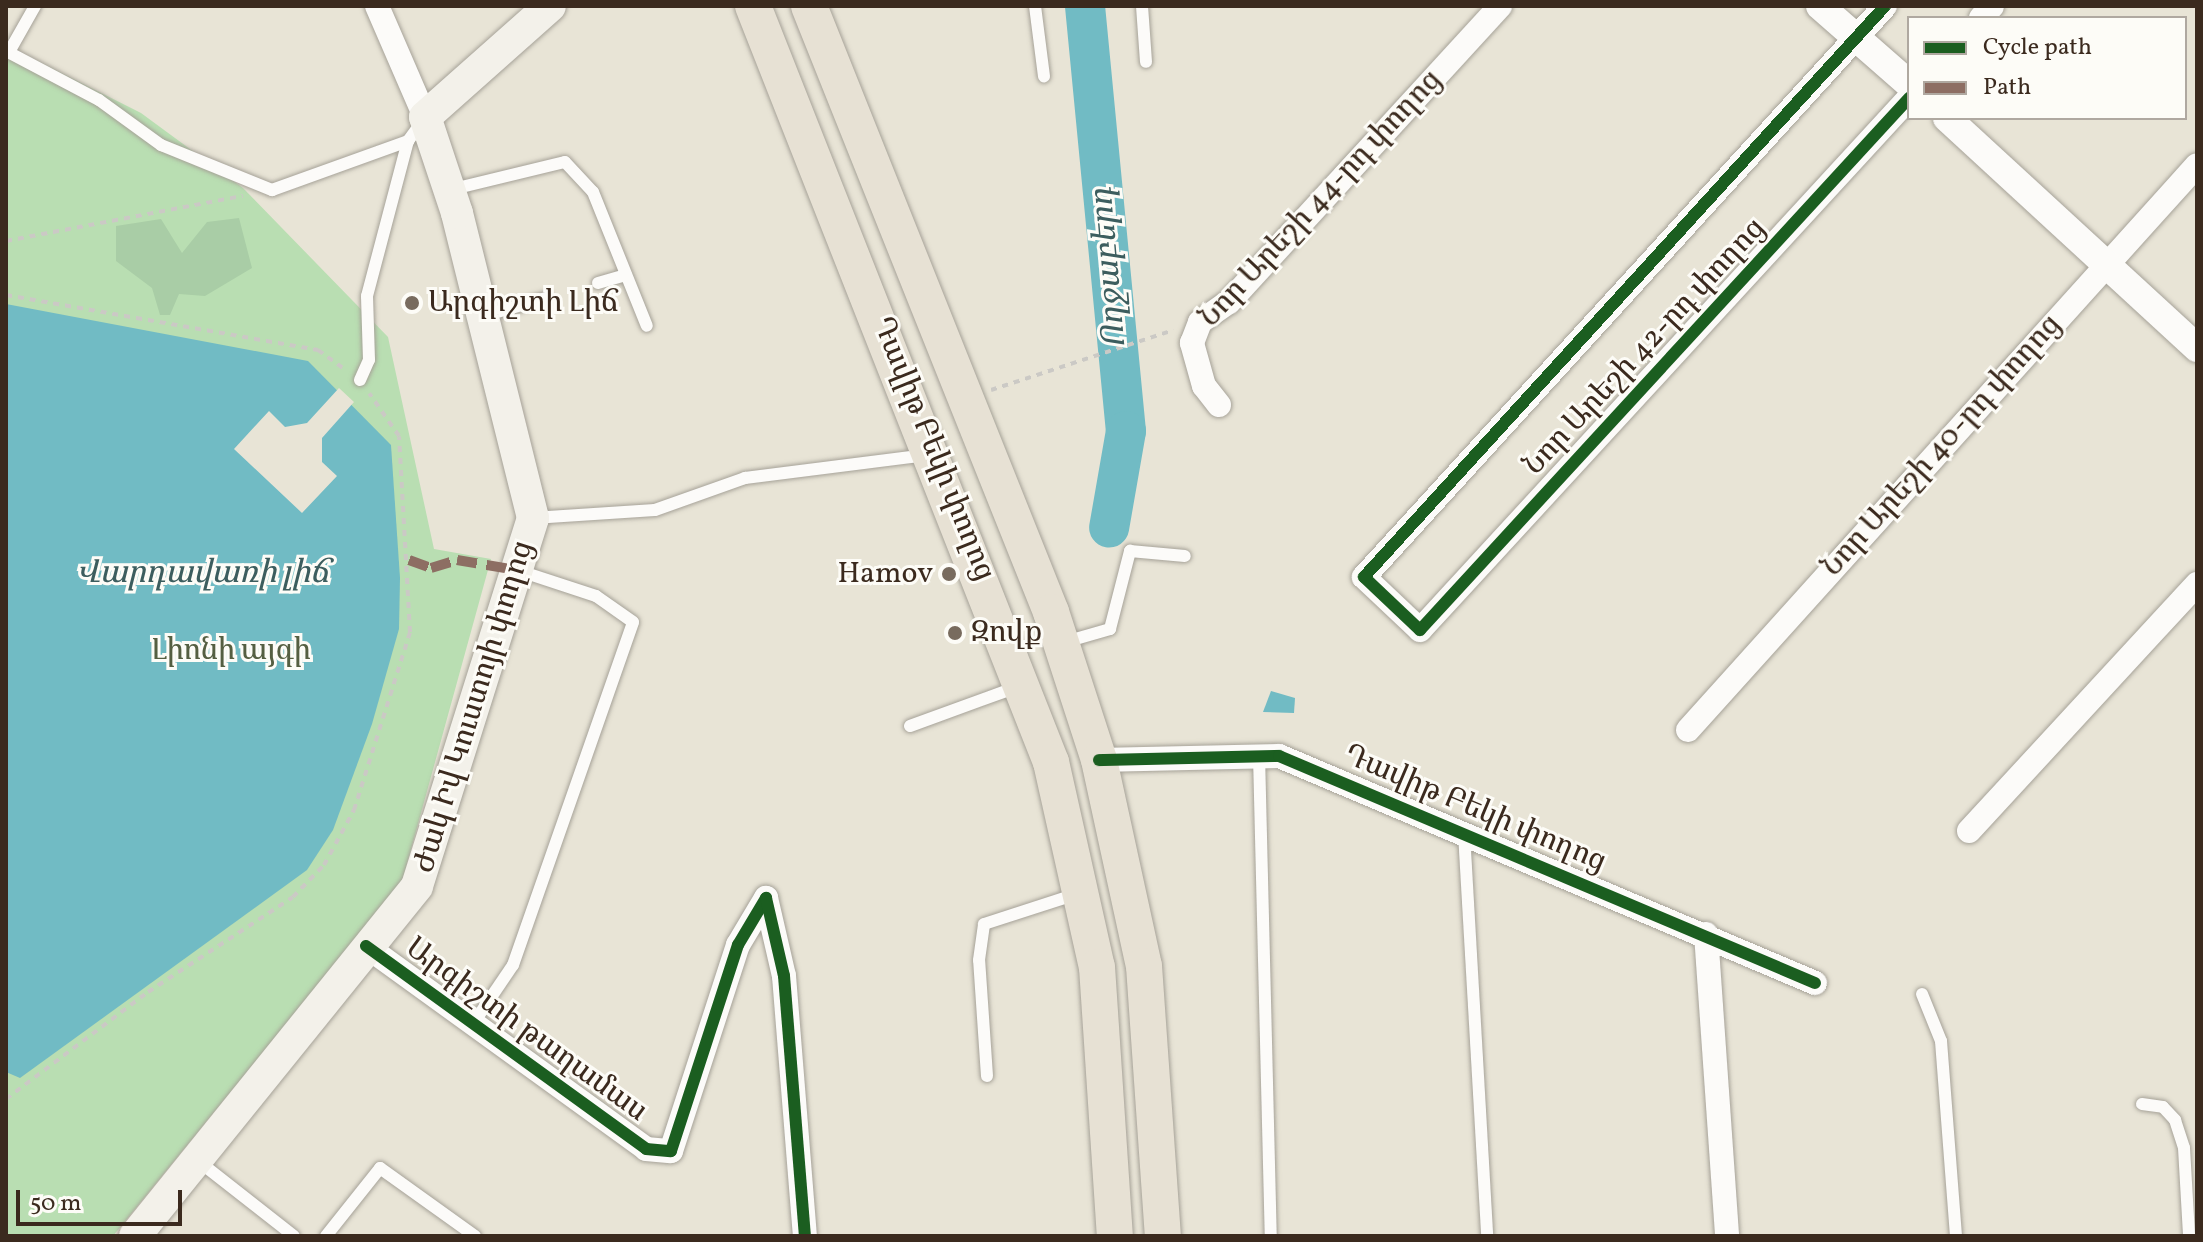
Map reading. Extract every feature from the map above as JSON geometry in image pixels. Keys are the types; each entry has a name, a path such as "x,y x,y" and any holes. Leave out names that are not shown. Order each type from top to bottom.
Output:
{"main road":[{"path":"417,129 550,6"},
{"name":"Դավիթ Բեկի փողոց","path":"753,6 935,454 1024,684 1084,892 1097,967 1115,1236"},
{"name":"Դավիթ Բեկի փողոց","path":"809,6 1062,643 1099,760 1144,966 1163,1236"},
{"name":"Ժակ Իվ Կուստոյի փողոց","path":"135,1236 194,1158 417,886 533,518 449,190 417,129"}],"street":[{"path":"377,6 417,129"},
{"name":"Նոր Արեշի 44-րդ փողոց","path":"1219,405 1204,386 1192,343 1200,322 1229,302 1500,6"},
{"path":"1820,6 1907,82"},
{"path":"1856,37 1885,6"},
{"name":"Նոր Արեշի 42-րդ փողոց","path":"1856,37 1364,577 1420,630 1907,100"},
{"path":"1949,120 2197,348"},
{"name":"Նոր Արեշի 40-րդ փողոց","path":"1688,730 2105,263 2197,165"},
{"path":"1969,831 2197,584"},
{"name":"Դավիթ Բեկի փողոց","path":"1099,760 1279,756 1706,934 1815,983"},
{"name":"Արգիշտի թաղամաս","path":"366,946 646,1149 671,1151 738,945 766,898 784,976 805,1236"},
{"path":"1706,934 1727,1236"}],"lane":[{"path":"35,6 8,52 99,100 161,145 272,190 417,129"},
{"path":"1035,6 1044,76"},
{"path":"1142,6 1146,62"},
{"path":"360,380 369,360 367,296 417,129"},
{"path":"449,190 565,162 593,192 647,326"},
{"path":"598,283 626,275"},
{"path":"483,316 546,298"},
{"path":"533,518 655,510 745,478 935,454"},
{"path":"1062,643 1110,629 1130,551 1185,556"},
{"path":"473,1024 513,965 633,622 596,596 517,570"},
{"path":"910,726 1024,684"},
{"path":"1259,755 1271,1236"},
{"path":"1464,833 1487,1236"},
{"path":"987,1076 979,960 984,924 1084,892"},
{"path":"1922,994 1941,1041 1956,1236"},
{"path":"2142,1104 2163,1107 2190,1150 2189,1236"},
{"path":"194,1158 294,1236"},
{"path":"326,1236 380,1168 475,1236"}],"path":[{"path":"6,241 272,190"},
{"path":"6,295 318,350 360,380 399,436 410,632 354,810 324,865 293,897 148,992 6,1099"},
{"path":"966,398 1141,341"}],"green space":[{"name":"Լիոնի այգի","path":"6,45 141,113 243,188 388,337 434,549 491,559 402,882 113,1236 6,1236"},
{"path":"239,218 252,268 205,296 179,294 170,315 160,315 152,288 116,261 116,226 161,219 182,253 207,222"}],"water":[{"name":"Վարդավառի լիճ","path":"6,304 308,361 391,445 400,578 399,629 372,724 333,830 307,870 20,1078 6,1072"},
{"path":"1271,691 1295,698 1294,713 1263,712"}],"pier":[{"path":"339,388 354,402 322,438 322,462 337,476 302,513 234,449 269,411 285,427 307,423"}],"waterway":[{"name":"Ողջաբերդ","path":"1085,6 1126,431 1109,528"}],"marked path":[{"path":"409,560 431,568 457,560 517,570"}],"cycle path":[{"path":"1885,6 1364,577 1420,630 1907,100"},
{"path":"1099,760 1279,756 1815,983"},
{"path":"366,946 646,1149 671,1151 738,945 766,898 784,976 805,1236"}],"place":[{"name":"Արգիշտի Լիճ","path":"412,303"},
{"name":"Hamov","path":"949,574"},
{"name":"Զովք","path":"955,633"}]}
